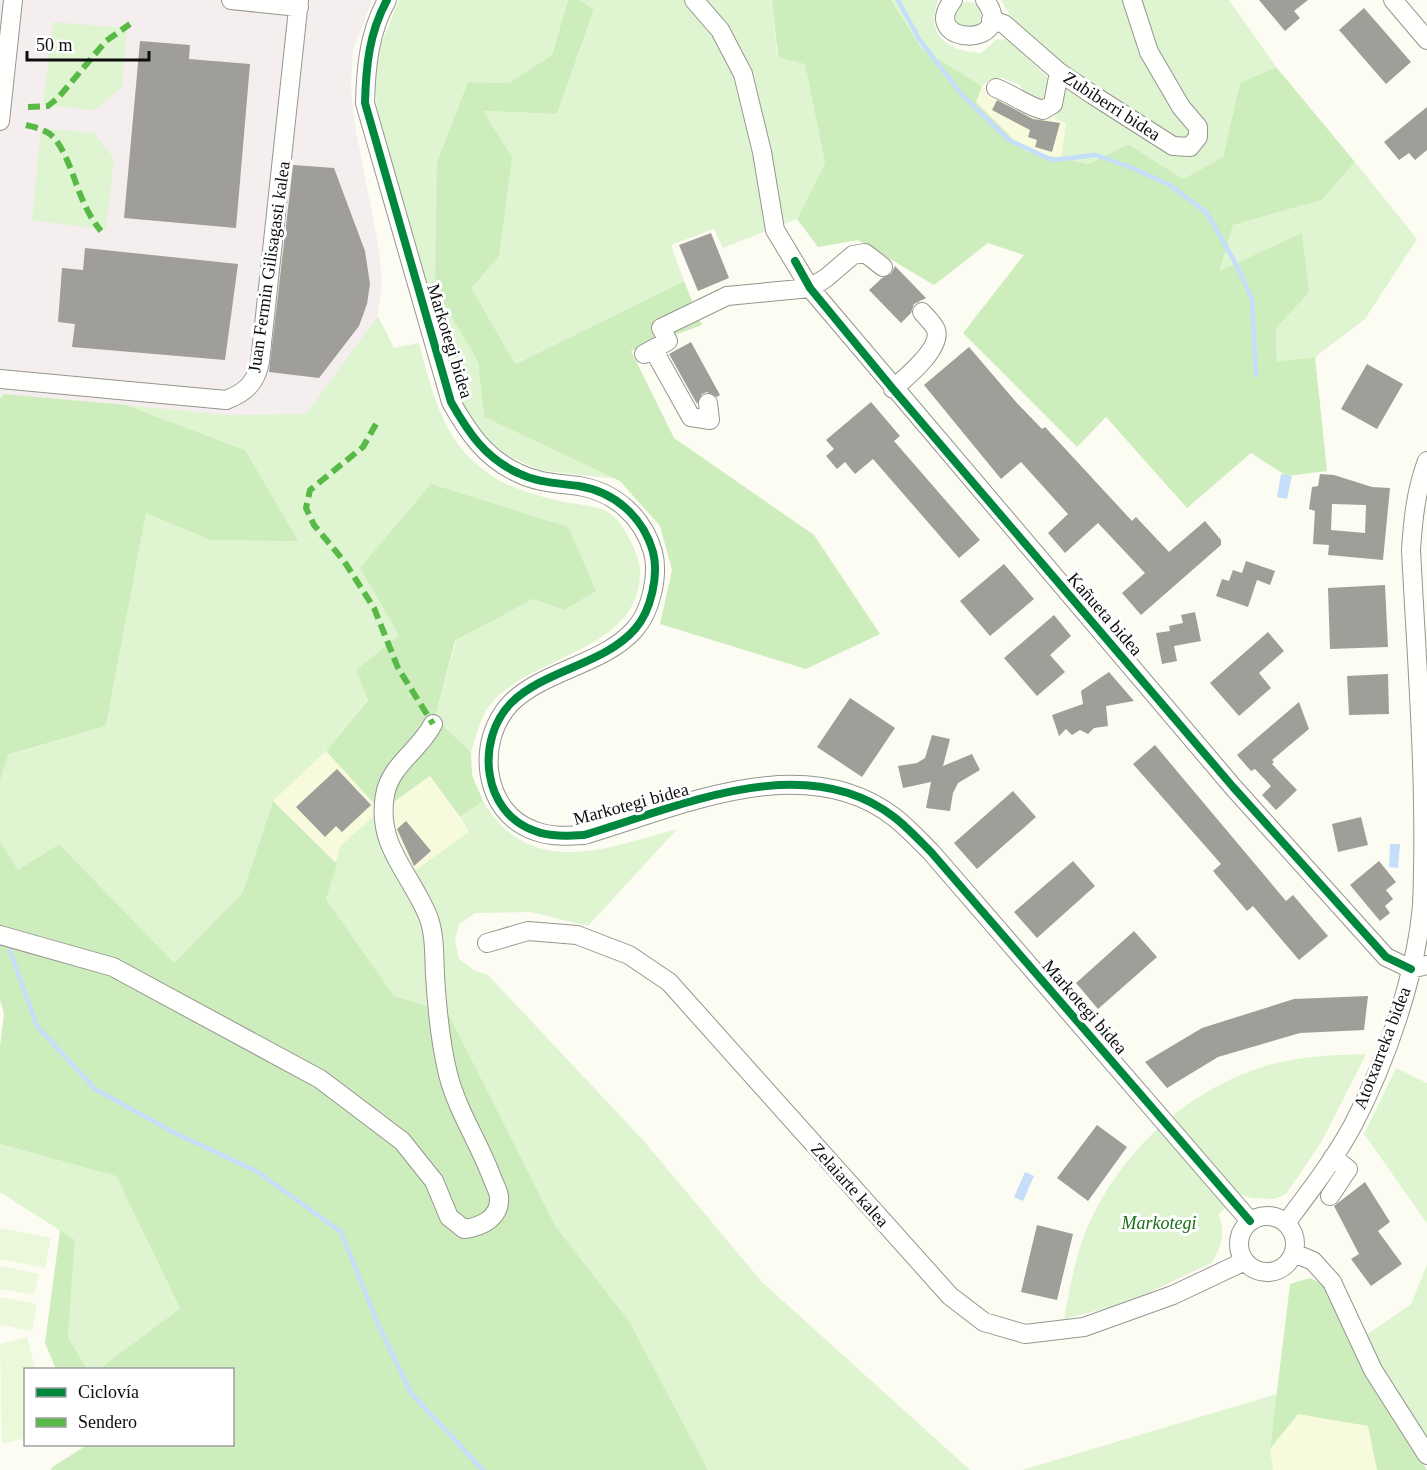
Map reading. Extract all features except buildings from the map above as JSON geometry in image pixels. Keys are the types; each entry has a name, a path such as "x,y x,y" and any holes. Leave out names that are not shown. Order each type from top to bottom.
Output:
{"street":[{"path":"1,110 13,0"},
{"path":"231,0 299,4"},
{"name":"Markotegi bidea","path":"387,0 372,35 366,65 365,103 451,402 469,433 492,458 518,473 551,485 580,486 603,493 626,507 642,527 653,553 655,579 648,606 636,629 618,644 539,684 512,702 496,722 489,744 488,768 496,796 512,817 533,831 559,837 584,835 760,785 814,785 857,797 893,816 931,852 1250,1221"},
{"name":"Kañueta bidea","path":"694,0 720,30 743,74 762,152 775,230 810,288 893,389 1233,787 1386,957 1419,967"},
{"path":"953,0 947,12 947,19 956,34 975,37 986,30 991,20 991,12 985,0"},
{"name":"Zubiberri bidea","path":"991,20 1004,24 1059,72 1173,146 1190,147 1198,137 1198,127 1181,107 1149,52 1132,0"},
{"path":"1393,0 1427,39"},
{"name":"Juan Fermin Gilisagasti kalea","path":"0,379 226,400 242,395 255,380 260,362 285,152 299,4"},
{"path":"996,88 1017,96 1033,108 1043,110 1053,104 1059,72"},
{"path":"708,403 710,420 691,417 648,352 668,341 661,328 727,296 810,288 826,279 853,255 865,253 883,267"},
{"path":"893,389 922,361 936,339 936,330 921,312"},
{"name":"Atotxarreka bidea","path":"1286,1223 1333,1157 1369,1090 1419,967 1424,808 1411,550 1413,517 1420,480 1427,461"},
{"path":"0,935 112,967 320,1079 402,1141 434,1181 449,1217 464,1229 481,1228 493,1216 499,1197 484,1155 462,1114 448,1075 439,1030 433,934 428,917 390,849 384,822 385,794 391,776 425,739 433,724"},
{"name":"Zelaiarte kalea","path":"487,943 528,931 577,935 629,955 669,982 950,1296 984,1322 1025,1334 1084,1327 1173,1295 1245,1261"},
{"path":"1330,1196 1348,1169 1333,1157"},
{"path":"1269,1215 1286,1223 1295,1237 1294,1253 1283,1267 1267,1272 1258,1271 1245,1261 1240,1253 1240,1235 1250,1221 1269,1215"},
{"path":"1294,1253 1313,1261 1332,1282 1373,1370 1427,1455"}],"shaded area":[{"path":"0,0 372,0 353,50 351,87 354,120 379,250 382,284 377,320 306,414 227,415 4,394 0,399"}],"green space":[{"path":"399,0 568,0 552,55 509,83 468,82 435,287 478,362 484,417 616,479 539,470 504,454 472,423 456,388 379,123 374,81 380,47"},
{"path":"568,0 579,0 594,10 557,114 483,111 512,157 499,256 471,288 515,364 684,281 702,325 631,351 674,438 814,535 880,634 806,669 660,624 672,570 660,526 620,481 484,417 478,362 435,288 437,163 468,82 509,83 552,55"},
{"path":"579,0 772,0 777,57 805,63 825,163 797,219 723,248 714,229 671,245 684,281 514,364 470,287 499,256 482,111 557,114 594,11"},
{"path":"772,0 891,0 922,49 982,86 976,102 1025,151 1088,164 1128,144 1183,179 1223,157 1240,83 1276,67 1355,162 1322,200 1233,225 1220,271 1302,233 1309,293 1276,328 1277,362 1315,357 1327,471 1287,476 1251,453 1187,508 1106,417 1077,447 963,333 1024,255 988,243 934,285 858,240 818,247 797,219 825,163 805,64 778,57"},
{"path":"891,0 938,0 934,23 937,32 949,45 958,49 981,53 997,39 1010,40 1052,82 1045,104 1026,96 1019,84 1002,78 991,79 982,86 922,49"},
{"path":"1001,0 1229,0 1276,67 1240,83 1223,157 1183,179 1128,144 1088,164 1061,160 1066,123 1054,118 1065,70 1022,29"},
{"path":"968,2 977,6 981,15 977,24 968,28 959,24 955,15 959,6"},
{"path":"53,22 127,28 122,87 95,110 43,105"},
{"path":"982,86 1066,123 1061,160 1025,151 976,102"},
{"path":"41,128 94,133 114,159 106,230 32,220"},
{"path":"1355,162 1417,239 1365,319 1315,357 1277,363 1276,328 1309,293 1220,272 1233,225 1322,200"},
{"path":"378,316 394,348 419,343 434,396 449,429 458,444 484,470 516,488 551,499 599,508 616,519 632,544 639,563 640,575 634,601 621,621 602,637 507,689 486,711 471,752 435,718 456,641 533,599 564,610 568,527 399,635 356,670 368,699 326,751 273,801 242,894 174,964 59,844 18,870 0,841 0,781 7,756 106,726 146,513 210,540 245,450 126,405 227,415 306,414"},
{"path":"4,394 126,405 245,450 298,541 210,540 146,513 106,726 8,755 0,781 0,399"},
{"path":"431,484 568,527 596,591 564,610 533,599 455,641 435,718 471,752 472,775 483,801 460,817 430,776 381,811 326,751 368,700 356,670 399,635 360,568"},
{"path":"326,751 381,811 430,776 469,832 399,882 380,844 374,816 340,846 337,864 273,801"},
{"path":"273,801 337,864 326,899 394,996 448,1013 556,1227 629,1321 708,1470 52,1470 51,1468 85,1446 234,1446 234,1368 100,1368 180,1309 116,1176 0,1144 0,1047 4,1013 0,1000 0,841 18,870 59,844 174,963 242,894"},
{"path":"483,801 502,826 523,842 546,850 571,852 596,850 677,829 588,926 531,912 475,913 459,924 455,940 459,959 474,970 488,975 642,1139 762,1282 970,1470 708,1470 629,1321 556,1227 448,1013 394,996 326,899 340,846 374,816 380,845 399,882 469,832 460,817"},
{"name":"Markotegi","path":"1366,1054 1322,1141 1286,1194 1274,1199 1251,1198 1240,1194 1219,1214 1222,1227 1221,1240 1218,1252 1211,1263 1127,1303 1064,1319 1078,1253 1096,1210 1115,1178 1138,1149 1165,1122 1195,1100 1227,1081 1261,1067 1297,1059"},
{"path":"1396,1068 1427,1083 1427,1223 1364,1134"},
{"path":"0,1144 116,1176 180,1310 100,1368 86,1368 68,1337 75,1240 0,1192"},
{"path":"0,1228 51,1238 45,1268 0,1259"},
{"path":"60,1230 75,1240 68,1337 86,1368 56,1368 45,1343"},
{"path":"1427,1265 1427,1436 1390,1382 1365,1336 1411,1304"},
{"path":"0,1266 39,1274 34,1295 0,1289"},
{"path":"1310,1278 1328,1287 1373,1383 1427,1470 1377,1470 1368,1426 1298,1414 1270,1449 1290,1284"},
{"path":"0,1297 37,1304 32,1331 0,1325"},
{"path":"27,1337 35,1368 24,1368 24,1438 2,1444 0,1344"},
{"path":"1277,1394 1270,1449 1273,1470 1022,1470"},
{"path":"1298,1414 1368,1425 1377,1470 1273,1470 1270,1449"}],"water":[{"path":"1281,474 1292,476 1287,499 1277,497"},
{"path":"1390,844 1400,844 1398,868 1389,867"},
{"path":"1025,1172 1034,1176 1023,1201 1014,1197"}],"waterway":[{"path":"898,0 919,39 962,95 1009,140 1052,160 1096,155 1135,169 1170,185 1207,213 1236,264 1252,299 1256,375"},
{"path":"10,951 37,1026 95,1089 173,1132 258,1172 341,1232 378,1324 411,1393 483,1470"}],"marked path":[{"path":"28,107 48,106 58,98 106,41 130,24"},
{"path":"26,125 46,131 55,139 67,160 86,208 101,231"},
{"path":"376,424 363,447 310,490 306,508 314,525 344,561 374,608 398,668 433,724"}],"cycle path":[{"path":"387,0 372,37 366,76 365,103 451,402 479,443 506,467 533,479 592,489 616,500 635,517 648,539 655,561 654,582 649,603 635,629 608,651 540,682 511,703 500,718 492,736 489,755 490,774 495,792 504,809 517,822 535,831 571,836 584,835 700,799 741,790 781,785 821,787 859,797 894,817 931,852 1250,1221"},
{"path":"795,261 810,288 893,389 1233,787 1386,957 1411,969"}]}
